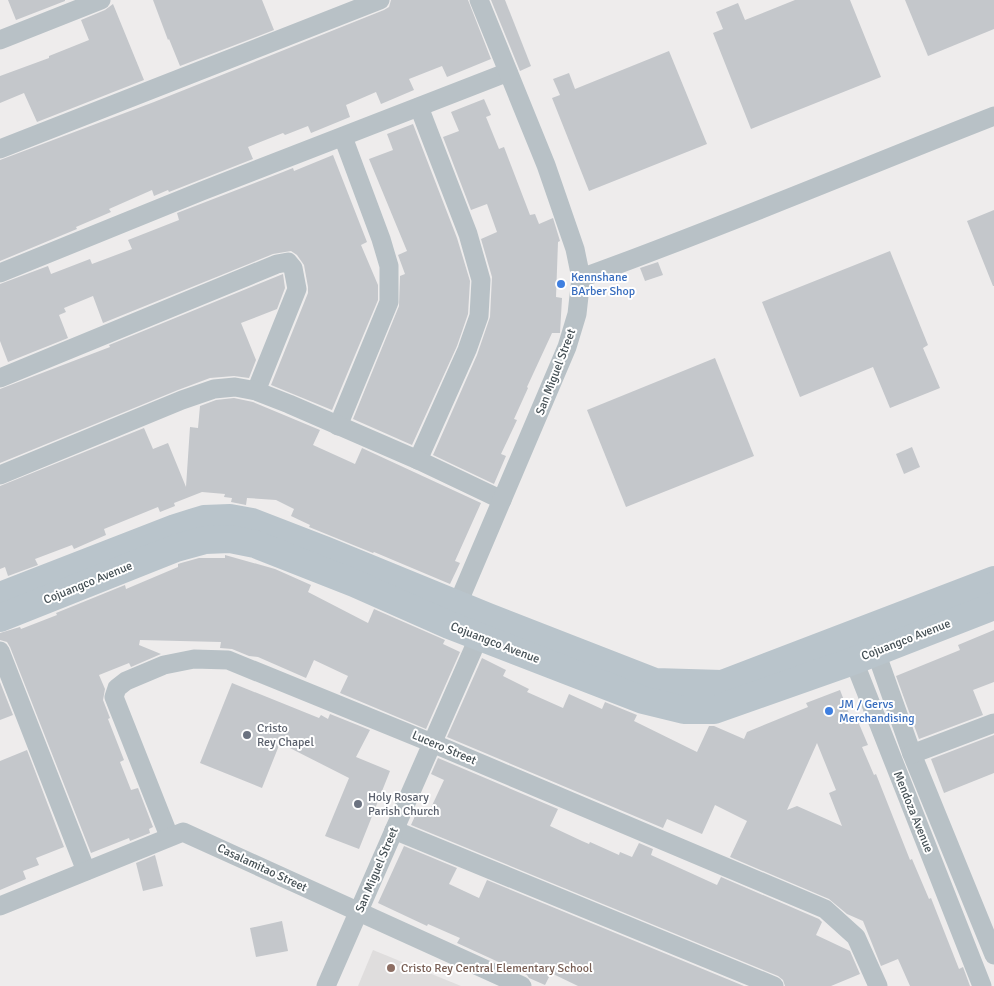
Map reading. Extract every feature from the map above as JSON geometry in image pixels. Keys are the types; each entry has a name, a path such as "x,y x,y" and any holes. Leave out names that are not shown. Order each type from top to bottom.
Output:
{"main road":[{"name":"Cojuangco Avenue","path":"0,596 175,528 204,519 230,518 252,522 310,544 453,615"},
{"name":"Cojuangco Avenue","path":"0,618 176,548 205,540 230,539 255,544 354,583 655,682 722,684 994,606"},
{"name":"Cojuangco Avenue","path":"861,645 994,580"}],"street":[{"path":"2,35 69,6 101,0"},
{"path":"0,149 119,104 380,0"},
{"name":"San Miguel Street","path":"453,615 567,347 578,314 581,278 575,249 546,165 479,0"},
{"path":"0,273 202,191 508,72"},
{"path":"418,460 467,350 479,316 480,280 468,234 419,106"},
{"path":"581,278 682,242 858,169 994,116"},
{"path":"338,426 389,302 389,266 381,239 343,137"},
{"path":"0,378 277,264 288,262 293,268 297,289 256,391"},
{"path":"0,475 198,394 214,389 235,386 256,391 418,460 502,500"},
{"name":"San Miguel Street","path":"326,986 484,627"},
{"name":"Mendoza Avenue","path":"861,645 912,754 994,955"},
{"name":"Mendoza Avenue","path":"861,645 982,986"},
{"path":"0,651 86,870"},
{"name":"Lucero Street","path":"169,836 114,697 117,688 126,681 164,665 194,659 228,660 432,743 825,909 856,937 878,986"},
{"path":"912,754 994,723"},
{"path":"394,830 774,986"},
{"name":"Casalamitao Street","path":"1,904 183,832 522,986"}],"shaded area":[{"name":"Cristo Rey Central Elementary School","path":"373,950 461,986 358,986"}],"building":[{"path":"8,0 65,0 65,1 16,20"},
{"path":"153,0 262,0 274,30 180,66"},
{"path":"391,0 468,0 491,59 447,77 442,66 409,79 414,90 381,104 376,92 346,105 350,117 311,133 308,126 285,135 283,133 248,147 253,159 169,192 168,190 154,196 152,190 109,209 111,212 76,227 77,229 0,261 0,160 154,102 384,10 389,7"},
{"path":"491,0 505,0 531,66 520,71"},
{"path":"795,0 850,0 881,77 751,129 713,33 723,29 716,12 738,3 745,20"},
{"path":"905,0 994,0 994,29 928,56"},
{"path":"113,4 144,80 37,122 24,93 0,103 0,76 49,58 49,56 89,40 81,20 105,10"},
{"path":"669,51 707,144 589,191 552,98 560,95 553,79 569,73 575,89"},
{"path":"484,99 491,115 486,117 499,149 504,147 530,215 535,214 539,224 553,218 560,241 558,242 556,297 562,298 560,333 552,333 527,387 514,419 517,420 501,454 506,456 494,484 433,455 477,355 490,317 492,277 481,239 497,232 487,204 471,210 443,137 459,131 451,112"},
{"path":"413,124 457,238 470,281 468,314 457,346 412,445 353,419 399,306 400,276 405,274 398,255 407,251 369,159 393,150 387,134"},
{"path":"333,155 367,242 361,245 378,285 378,300 332,410 271,385 308,293 304,265 297,255 291,251 273,254 103,323 93,296 64,308 66,312 59,315 68,338 8,362 0,341 0,284 48,266 51,274 90,259 92,264 132,249 128,240 179,220 177,213 293,168 294,171"},
{"path":"994,210 994,286 993,286 967,221"},
{"path":"890,251 928,345 923,348 940,388 890,408 873,367 800,397 762,302"},
{"path":"658,262 663,275 645,281 640,268"},
{"path":"283,274 285,288 277,309 241,323 256,360 249,378 234,376 210,378 0,463 0,389 110,347 109,345"},
{"path":"715,358 754,456 626,507 587,410"},
{"path":"234,398 253,402 320,430 313,445 355,464 362,448 481,503 455,561 460,563 450,584 309,527 310,525 291,516 294,509 276,500 247,498 246,505 231,502 232,498 224,497 225,494 202,492 174,503 175,506 160,512 158,507 104,529 106,535 74,549 72,545 35,559 38,565 8,576 5,567 0,569 0,486 144,428 153,449 168,443 186,487 190,427 198,428 200,406 216,400"},
{"path":"912,447 920,467 904,474 896,454"},
{"path":"225,555 275,569 311,585 308,592 368,623 374,609 445,640 443,644 460,652 426,729 340,693 348,676 314,660 306,678 258,657 249,656 232,649 220,648 221,642 140,640 139,645 161,654 131,667 129,663 99,675 105,689 103,700 110,718 108,719 124,760 120,762 131,790 138,788 153,827 149,829 150,833 130,841 129,838 91,853 10,647 7,642 0,640 0,633 20,627 21,629 125,585 126,589 178,567 178,564 199,558 225,558"},
{"path":"994,630 994,682 973,690 983,715 919,739 896,676 960,650 958,645"},
{"path":"482,658 506,670 503,676 529,689 527,692 563,708 569,694 602,709 605,702 637,715 634,721 697,752 709,726 714,726 744,739 747,732 808,707 806,703 840,690 852,721 857,719 868,745 862,747 874,775 876,774 910,860 912,859 929,899 931,898 959,969 963,967 970,986 910,986 898,959 881,966 863,921 847,914 829,899 730,857 747,821 715,805 702,834 667,819 663,828 447,737","holes":["817,743 836,790 829,793 842,826 797,806 787,810"]},
{"path":"0,682 13,715 0,720"},
{"path":"232,683 319,718 321,715 328,719 330,714 370,730 356,757 390,771 359,849 325,836 349,778 280,743 262,788 200,763"},
{"path":"994,735 994,773 944,793 931,759"},
{"path":"27,750 64,847 36,858 39,865 23,871 26,879 0,890 0,761"},
{"path":"438,758 558,809 550,826 589,844 590,842 619,855 620,852 632,857 639,843 653,849 651,855 717,885 721,877 819,919 822,922 816,935 850,951 860,974 831,986 785,986 783,980 778,976 411,825 419,807 429,812 444,780 431,774"},
{"path":"404,846 457,868 449,884 479,898 487,880 744,986 578,986 551,973 545,985 457,943 460,938 428,924 427,926 378,903"},
{"path":"155,855 163,886 143,891 136,863"},
{"path":"282,921 288,951 256,957 250,928"}],"place":[{"name":"Kennshane BArber Shop","path":"561,284"},
{"name":"JM / Gervs Merchandising","path":"829,711"},
{"name":"Cristo Rey Chapel","path":"247,735"},
{"name":"Holy Rosary Parish Church","path":"358,804"},
{"name":"Cristo Rey Central Elementary School","path":"391,968"}]}
